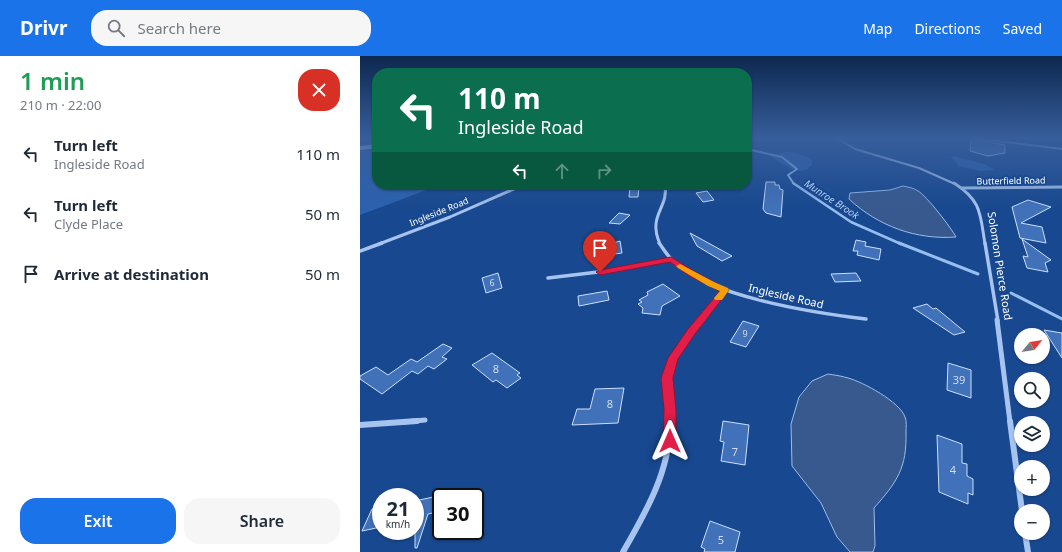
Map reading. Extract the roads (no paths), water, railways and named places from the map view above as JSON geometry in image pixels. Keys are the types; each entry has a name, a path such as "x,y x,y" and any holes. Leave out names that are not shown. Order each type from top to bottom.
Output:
{"street":[{"name":"Solomon Pierce Road","path":"895,161 931,172 961,188 973,198 979,207 996,309 1021,504"},
{"name":"Butterfield Road","path":"961,188 1062,187"},
{"name":"Ingleside Road","path":"360,251 450,217 512,190"},
{"name":"Ingleside Road","path":"666,190 666,193 655,222 660,245 671,259 694,275 725,290 793,308 866,319"},
{"path":"548,278 615,270 671,259"},
{"path":"623,552 638,524 663,470 670,441 670,410 667,378 673,358 691,332 725,290"},
{"path":"360,425 425,420"},
{"path":"1026,540 1028,552"}],"waterway":[{"name":"Munroe Brook","path":"787,161 797,169 788,175 794,183"},
{"name":"Munroe Brook","path":"794,183 851,222 901,244"},
{"name":"Munroe Brook","path":"899,243 978,274"},
{"name":"Munroe Brook","path":"1011,293 1062,319"}]}
